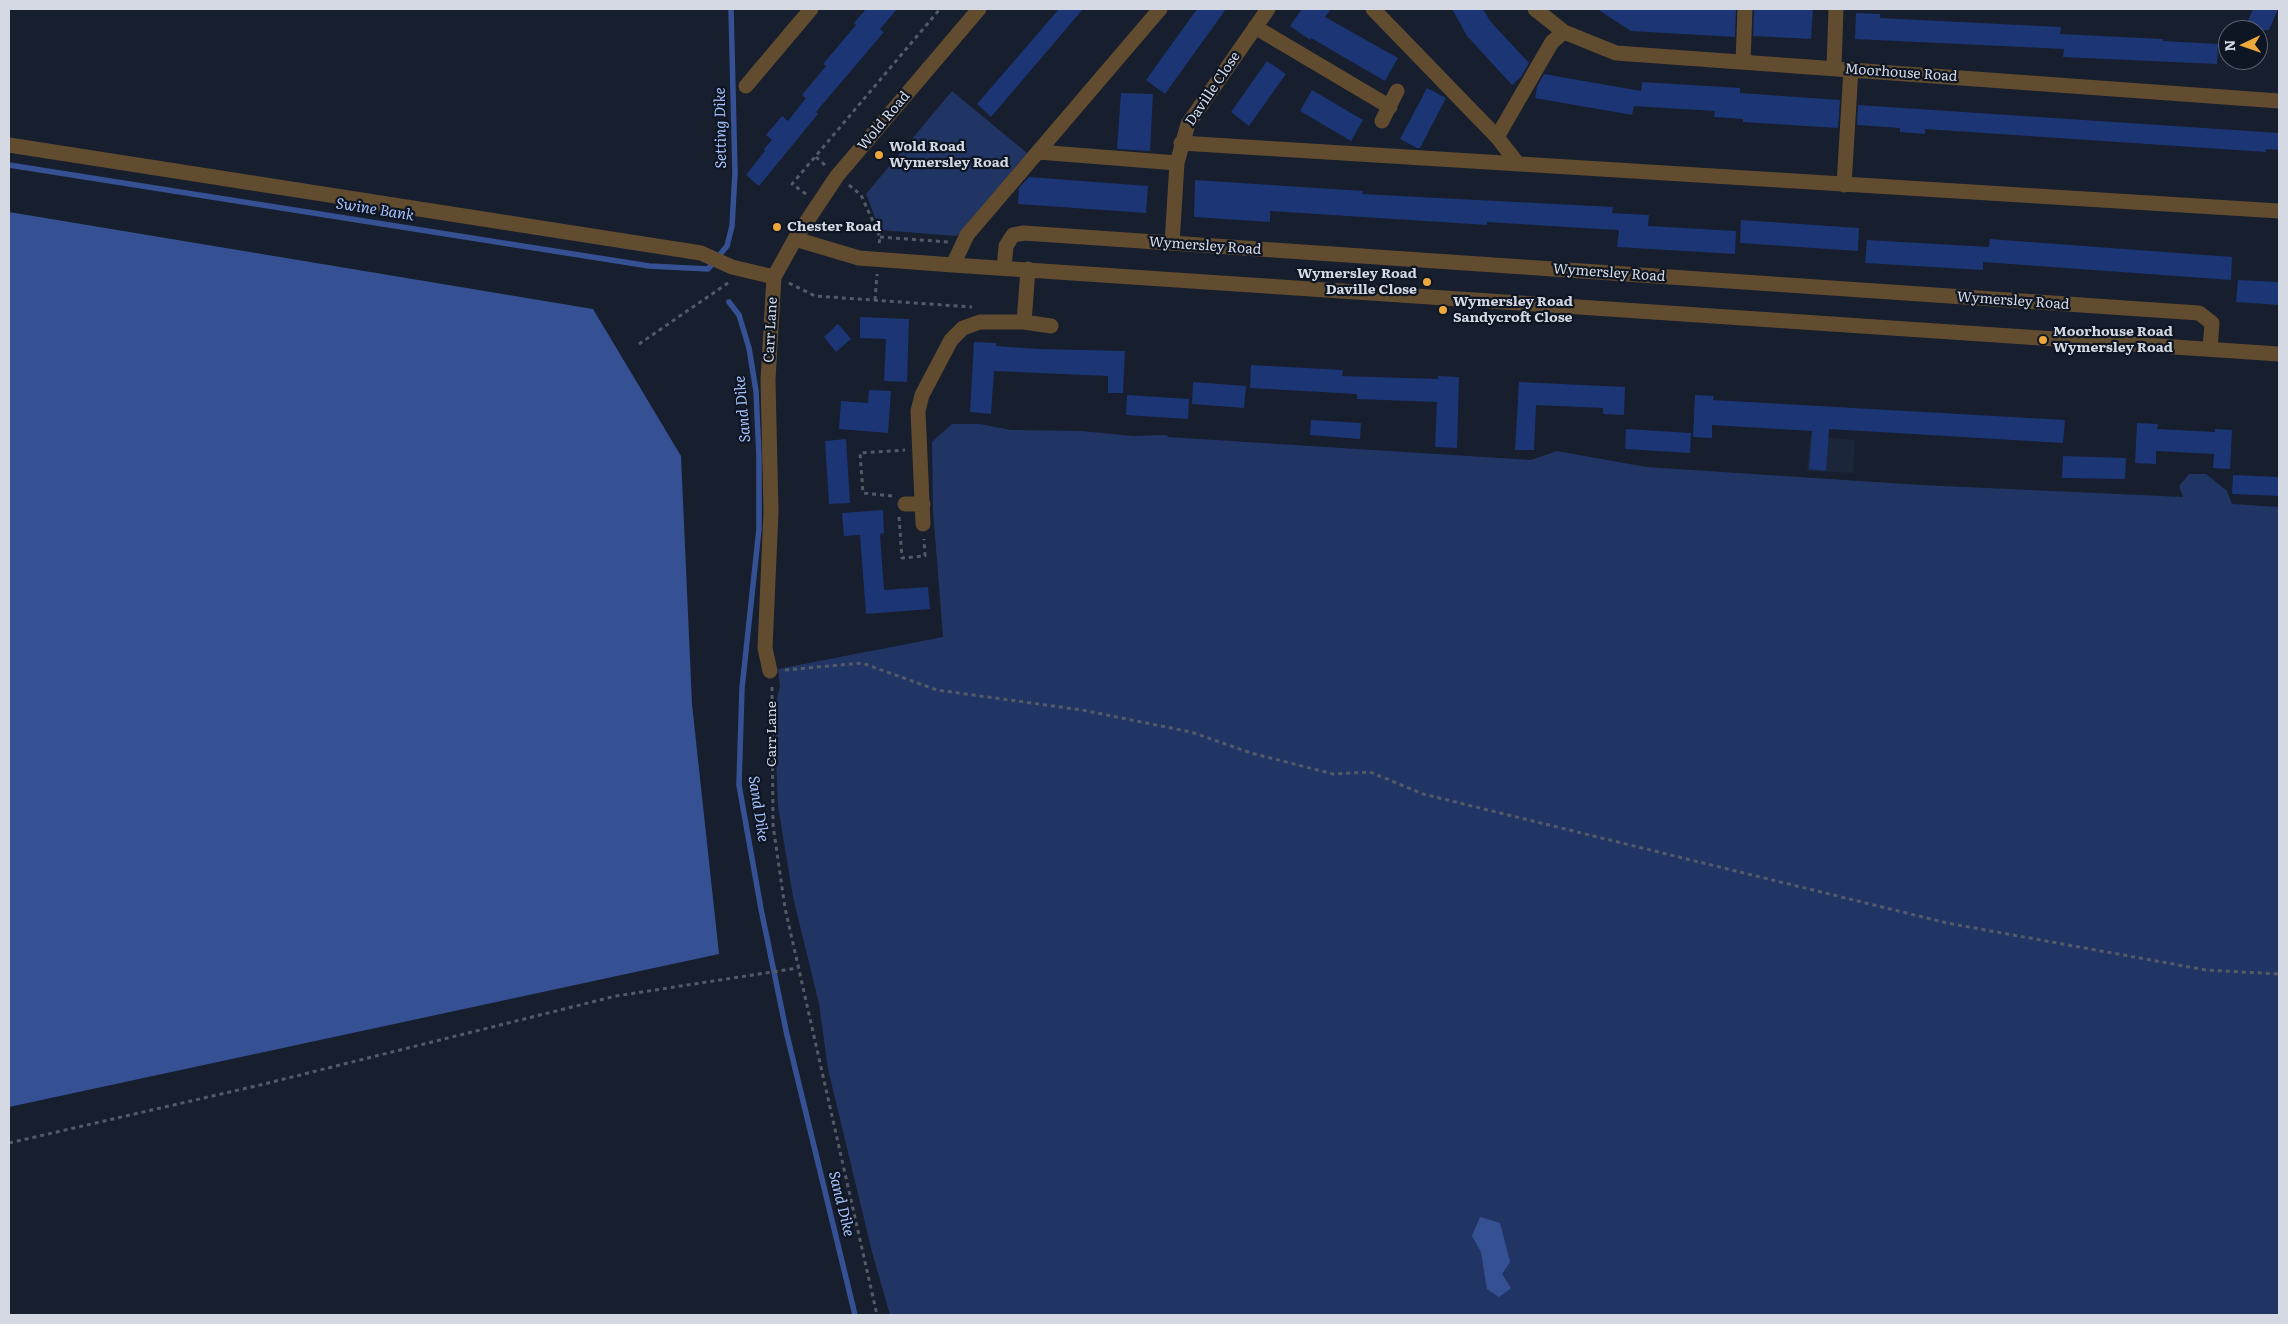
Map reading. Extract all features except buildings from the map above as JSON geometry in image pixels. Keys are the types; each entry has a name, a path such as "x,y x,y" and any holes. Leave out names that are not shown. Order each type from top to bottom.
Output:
{"street":[{"path":"746,86 811,9"},
{"name":"Wold Road","path":"795,239 837,176 979,9"},
{"path":"953,265 967,235 1160,9"},
{"name":"Daville Close","path":"1172,244 1177,163 1181,143 1188,124 1268,9"},
{"path":"1374,9 1497,137 1518,164"},
{"name":"Moorhouse Road","path":"1535,9 1564,32 1616,53 2279,101"},
{"path":"1744,62 1745,9"},
{"path":"1834,68 1836,9"},
{"path":"1255,28 1390,107"},
{"path":"1497,137 1552,42 1564,32"},
{"path":"1844,185 1851,69"},
{"path":"1382,121 1397,91"},
{"path":"1181,143 2279,211"},
{"path":"9,145 701,252 724,264 774,277"},
{"path":"1038,152 1177,163"},
{"name":"Wymersley Road","path":"1004,268 1006,246 1013,235 1024,233 2199,313 2212,323 2210,348"},
{"path":"795,239 859,258 2279,354"},
{"name":"Carr Lane","path":"770,671 765,648 770,512 768,380 774,277 795,239"},
{"path":"1024,322 1028,270"},
{"path":"923,524 918,411 922,395 951,340 963,328 980,322 1024,322 1051,326"},
{"path":"905,504 923,504"}],"path":[{"path":"819,204 792,184 835,130 940,9"},
{"path":"816,156 826,166"},
{"path":"848,185 861,195 880,237 879,248"},
{"path":"880,237 963,243"},
{"path":"639,344 747,270"},
{"path":"875,300 878,271"},
{"path":"774,277 815,296 977,307"},
{"path":"770,671 862,663 937,690 1082,710 1192,732 1251,753 1334,774 1370,772 1423,794 1947,922 2206,970 2279,974"},
{"name":"Carr Lane","path":"770,671 772,688 773,825 786,908 877,1315"},
{"path":"9,1142 260,1085 616,996 798,968"}],"shaded area":[{"path":"952,91 1027,153 957,236 880,230 866,194"},
{"path":"9,212 593,309 681,456 692,704 719,954 9,1107"},
{"path":"952,424 980,424 1011,430 1081,431 1133,436 1167,435 1168,437 1531,460 1557,451 1646,467 1921,485 2183,497 2179,486 2189,474 2206,474 2227,491 2232,504 2279,507 2279,1315 890,1315 872,1252 828,1069 819,1004 793,897 778,806 774,712 780,686 778,669 943,637 933,510 932,442"},
{"path":"1810,436 1855,440 1853,473 1807,471"},
{"path":"1480,1217 1500,1223 1510,1262 1502,1274 1511,1288 1499,1297 1487,1289 1481,1252 1472,1236"}],"waterway":[{"name":"Swine Bank","path":"9,165 649,266 708,269 727,246 732,226 735,173 731,9"},
{"name":"Sand Dike","path":"729,302 739,315 749,348 756,391 759,457 759,529 742,688 739,785 761,909 787,1035 855,1315"}],"place":[{"name":"Wold Road Wymersley Road","path":"879,155"},
{"name":"Chester Road","path":"777,227"},
{"name":"Wymersley Road Daville Close","path":"1427,282"},
{"name":"Wymersley Road Sandycroft Close","path":"1443,310"},
{"name":"Moorhouse Road Wymersley Road","path":"2043,340"}],"water label":[{"name":"Setting Dike","path":"721,128"}]}
